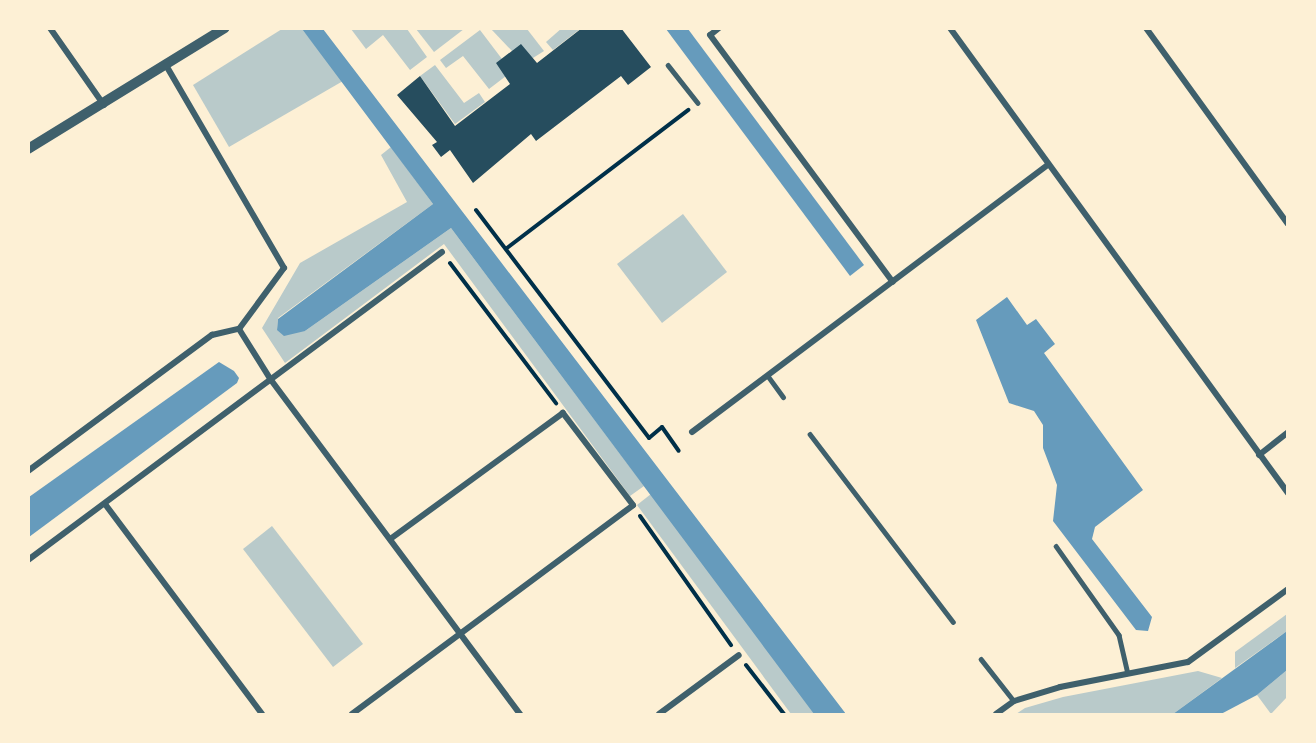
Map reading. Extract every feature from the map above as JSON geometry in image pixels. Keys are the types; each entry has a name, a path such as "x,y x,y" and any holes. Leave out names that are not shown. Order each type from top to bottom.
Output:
{"street":[{"path":"50,28 104,106"},
{"path":"28,149 104,106 225,28"},
{"path":"719,28 710,35 893,282"},
{"path":"950,28 1047,165 1287,493"},
{"path":"1146,28 1287,224"},
{"path":"28,471 212,335 239,329 284,268 167,67"},
{"path":"692,432 1047,165"},
{"path":"28,560 442,252"},
{"path":"239,329 271,380 520,714"},
{"path":"352,714 633,505 563,413 390,539"},
{"path":"1258,454 1287,432"},
{"path":"105,504 262,714"},
{"path":"996,714 1014,701 1128,673 1188,662 1287,589"},
{"path":"659,714 739,655"}],"lane":[{"path":"668,65 698,103"},
{"path":"768,376 783,397"},
{"path":"810,434 953,622"},
{"path":"1056,546 1119,635 1128,673"},
{"path":"981,659 1014,701"}],"path":[{"path":"507,248 698,103"},
{"path":"476,210 649,438 662,427 679,451"},
{"path":"442,252 563,413"},
{"path":"633,505 739,655 784,714"}],"shaded area":[{"path":"562,28 580,29 553,50 546,42"},
{"path":"282,29 302,29 343,81 229,147 193,85"},
{"path":"351,29 407,29 427,57 410,70 383,35 366,49"},
{"path":"416,29 464,29 434,52"},
{"path":"491,29 527,29 544,51 533,58 512,51"},
{"path":"480,30 502,59 506,76 489,89 463,56 446,68 440,60"},
{"path":"435,65 464,103 479,93 485,102 455,124 420,76"},
{"path":"391,147 433,204 278,318 277,330 305,331 451,228 644,486 630,496 444,244 285,363 262,328 300,263 407,202 381,155"},
{"path":"683,214 727,272 662,323 617,264"},
{"path":"651,494 815,714 791,714 637,505"},
{"path":"272,526 363,644 333,667 243,549"},
{"path":"1287,614 1287,631 1235,668 1235,652"},
{"path":"1287,670 1287,697 1271,714 1257,695"},
{"path":"1198,671 1222,678 1173,714 1016,714 1025,708 1063,697"}],"water":[{"path":"302,29 323,29 846,714 814,714 451,228 305,331 284,336 277,330 278,319 433,204"},
{"path":"666,29 688,29 864,265 850,276"},
{"path":"1007,297 1027,325 1036,319 1055,344 1044,353 1143,490 1095,527 1092,539 1152,617 1148,631 1136,630 1053,521 1057,485 1043,448 1043,425 1034,411 1009,403 976,320"},
{"path":"219,362 234,371 239,378 237,383 29,537 29,497"},
{"path":"1287,631 1287,670 1257,695 1221,714 1173,714"}],"building":[{"path":"582,28 621,28 651,67 628,85 621,76 536,141 531,134 473,183 450,150 441,157 432,145 437,142 397,95 420,76 455,126 510,84 496,63 521,44 537,63"}]}
